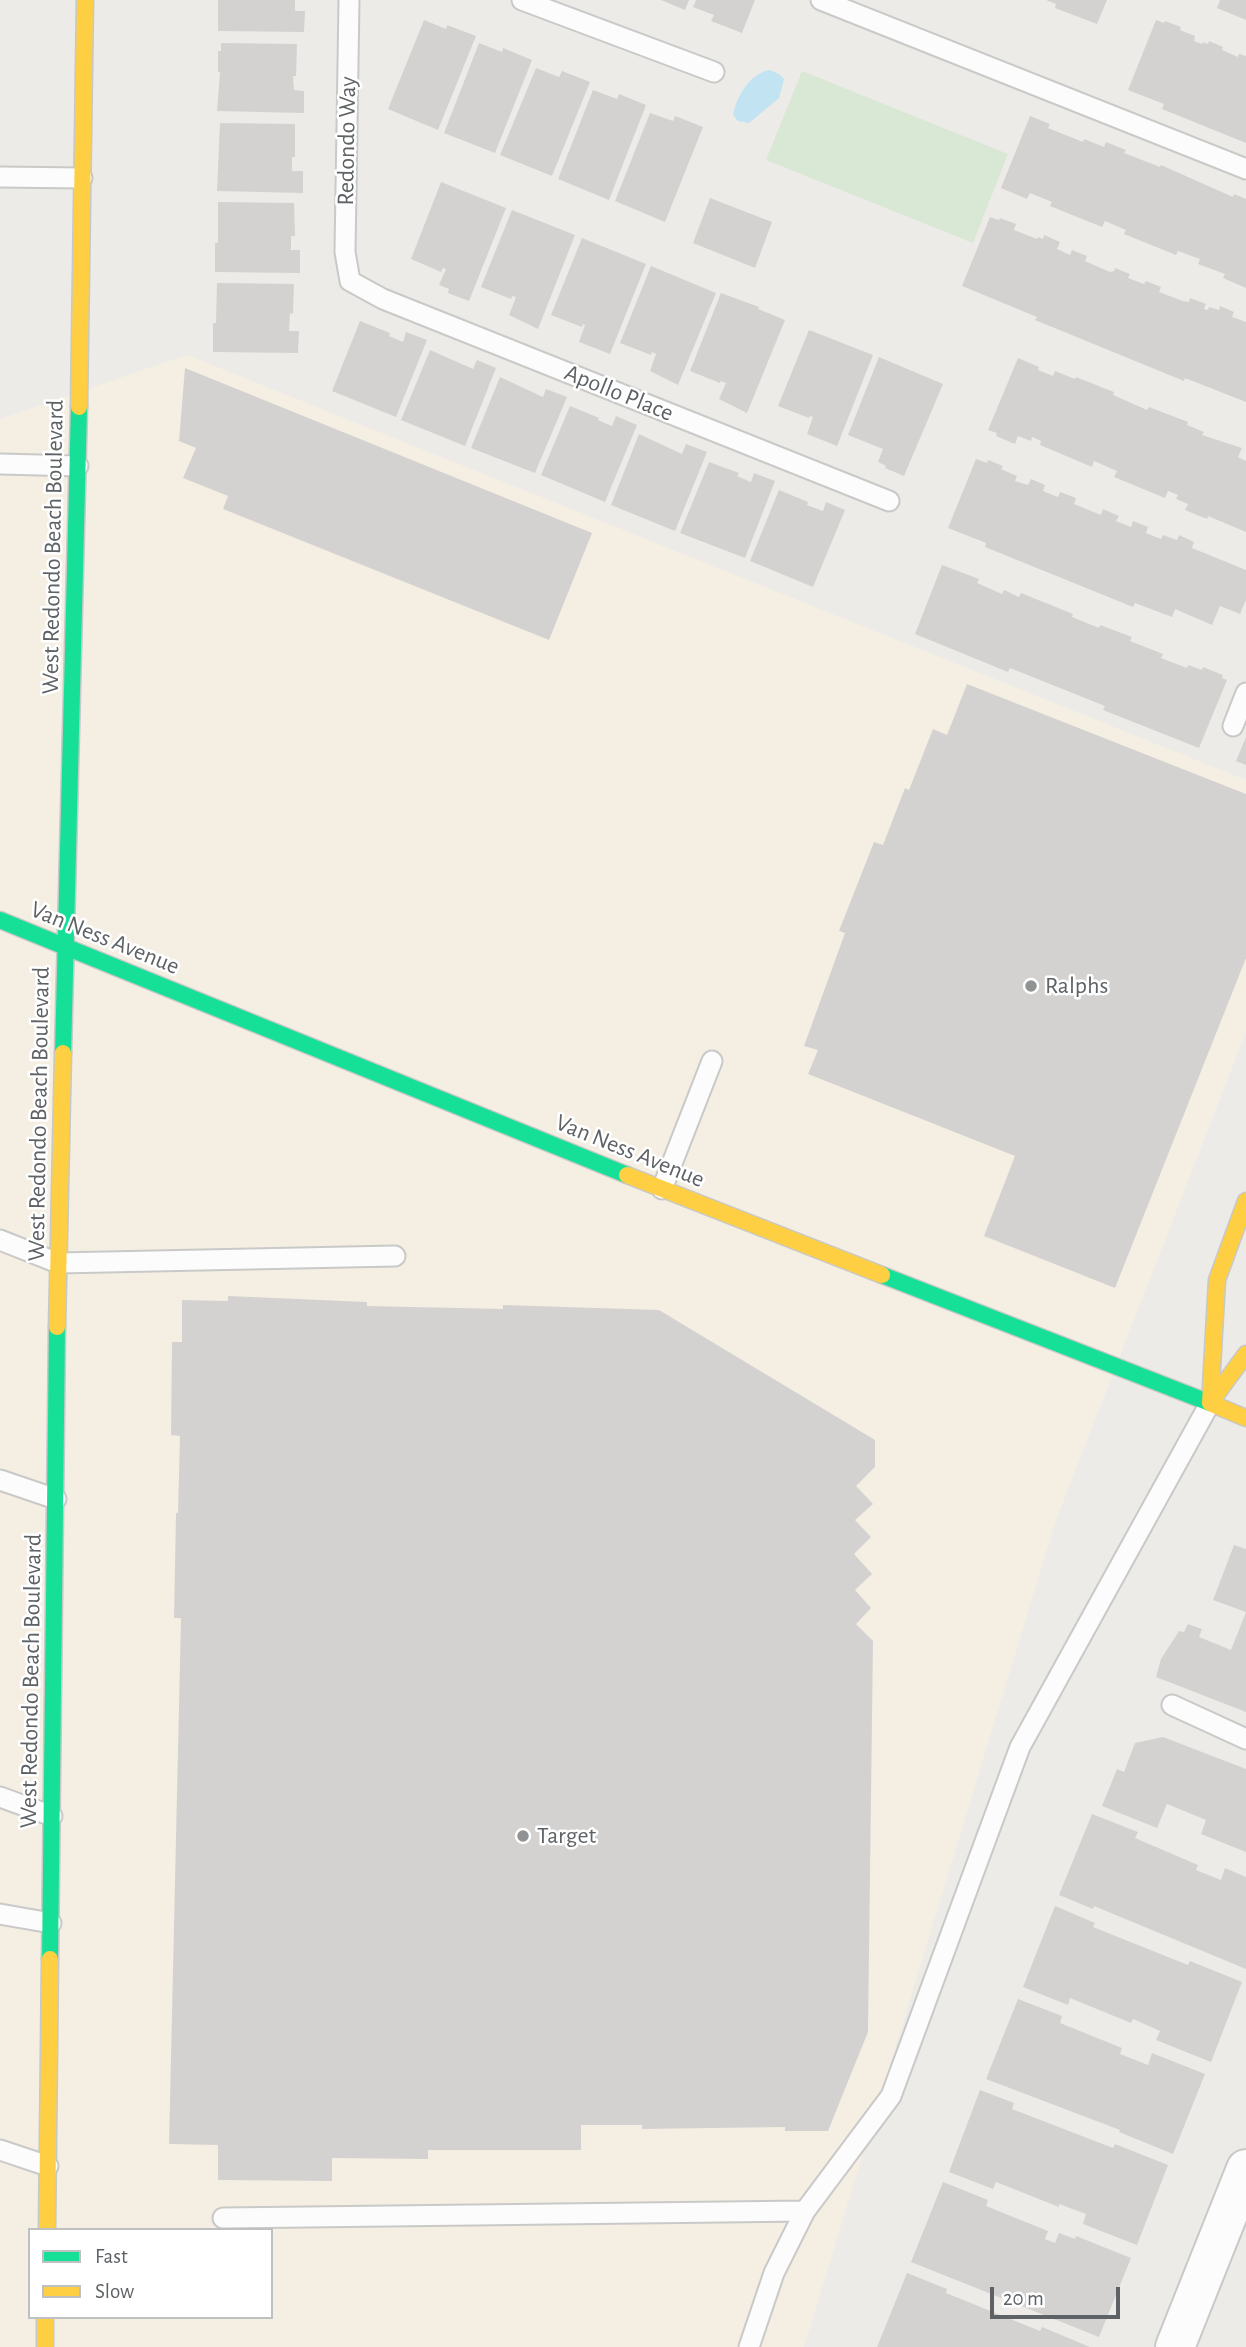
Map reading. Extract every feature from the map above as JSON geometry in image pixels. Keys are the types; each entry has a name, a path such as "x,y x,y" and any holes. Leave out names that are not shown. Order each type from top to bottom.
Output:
{"main road":[{"name":"West Redondo Beach Boulevard","path":"47,2228 58,1263 78,466 85,0"},
{"name":"Van Ness Avenue","path":"0,920 662,1189 1246,1418"},
{"path":"1210,1403 1217,1280 1246,1201"},
{"path":"1210,1403 1246,1354"},
{"path":"45,2347 46,2319"}],"street":[{"path":"1175,2347 1242,2190"}],"lane":[{"name":"Redondo Way","path":"349,0 345,251 350,281"},
{"path":"522,0 714,72"},
{"path":"821,0 1246,169"},
{"path":"0,177 82,178"},
{"name":"Apollo Place","path":"350,281 383,299 889,501"},
{"path":"0,464 78,466"},
{"path":"1233,726 1246,693"},
{"path":"662,1189 712,1061"},
{"path":"0,1240 58,1263 395,1256"},
{"path":"749,2347 774,2273 805,2211 891,2096 1020,1747 1210,1403"},
{"path":"0,1480 56,1499"},
{"path":"1172,1705 1246,1739"},
{"path":"0,1797 52,1816"},
{"path":"0,1914 51,1923"},
{"path":"0,2150 48,2166"},
{"path":"223,2218 805,2211"}],"shaded area":[{"path":"187,355 1246,780 1246,1032 1056,1520 804,2347 0,2347 0,419"}],"green space":[{"path":"802,71 1008,154 973,243 766,160"}],"water":[{"path":"770,70 784,79 779,98 749,123 738,121 733,115 745,87 756,76"}],"building":[{"path":"218,0 295,0 295,11 305,11 304,32 218,31"},
{"path":"661,0 689,0 685,10"},
{"path":"696,0 755,0 742,33 711,21 714,15 693,7"},
{"path":"1046,0 1107,0 1097,24 1055,8 1056,4"},
{"path":"1220,0 1246,0 1246,20 1217,8"},
{"path":"424,20 446,29 447,25 476,36 438,130 388,109"},
{"path":"1156,20 1181,27 1180,30 1195,36 1194,41 1208,44 1209,41 1238,57 1239,54 1246,56 1246,143 1162,109 1164,104 1128,90"},
{"path":"221,43 297,44 294,90 304,91 304,113 217,111 220,72 218,51 221,51"},
{"path":"479,43 502,52 503,48 532,60 495,153 444,133"},
{"path":"536,68 559,77 562,71 590,82 552,176 500,155"},
{"path":"593,90 617,99 619,94 646,105 609,200 558,179"},
{"path":"650,113 673,121 675,116 703,127 665,222 615,201"},
{"path":"1030,116 1050,124 1048,128 1083,142 1084,139 1104,147 1106,142 1126,150 1124,153 1160,167 1161,165 1233,197 1234,194 1246,199 1246,288 1223,278 1225,274 1198,264 1200,259 1178,251 1176,255 1124,234 1126,230 1105,221 1102,227 1050,206 1052,202 1030,193 1027,199 1001,188"},
{"path":"220,123 295,124 295,157 292,157 292,171 303,171 303,193 217,191"},
{"path":"441,182 506,208 469,301 448,293 449,289 439,285 446,269 443,268 441,272 411,259"},
{"path":"710,198 772,222 755,268 693,243"},
{"path":"218,202 294,203 295,236 291,236 291,250 300,250 300,273 215,272"},
{"path":"512,210 575,235 538,329 509,315 516,297 512,296 511,299 481,287"},
{"path":"990,217 1016,224 1014,230 1037,239 1043,239 1044,235 1060,242 1057,249 1070,255 1072,250 1087,256 1085,261 1110,272 1115,268 1130,274 1128,278 1161,287 1159,292 1183,301 1189,302 1190,298 1206,304 1204,309 1208,310 1209,307 1219,310 1220,306 1234,312 1232,317 1246,322 1246,402 1185,378 1184,381 1035,320 1037,317 962,286"},
{"path":"582,238 646,264 610,354 579,342 585,325 582,327 551,315"},
{"path":"651,266 716,293 678,385 650,371 656,354 652,352 651,355 620,343"},
{"path":"217,283 294,284 293,314 290,313 289,331 299,331 298,353 213,352"},
{"path":"721,293 785,320 747,413 719,399 726,383 690,371"},
{"path":"360,321 390,333 389,336 403,342 406,332 427,340 396,417 332,391"},
{"path":"809,330 873,355 837,446 807,434 813,417 809,418 778,406"},
{"path":"430,350 473,369 477,360 496,368 465,446 401,420"},
{"path":"879,357 943,384 904,476 878,462 883,449 848,435"},
{"path":"1018,358 1053,376 1055,371 1114,392 1113,395 1147,410 1149,407 1188,422 1187,425 1204,432 1202,435 1242,448 1238,457 1246,461 1246,532 1208,516 1207,519 1185,510 1188,504 1176,499 1178,495 1168,491 1165,498 1114,477 1117,471 1094,461 1092,467 1040,445 1041,441 1032,437 1031,441 1018,436 1015,444 988,430"},
{"path":"185,368 592,533 549,640 223,509 228,496 183,478 196,448 179,441"},
{"path":"500,377 543,397 546,389 567,397 535,473 471,448"},
{"path":"570,406 612,426 616,416 637,425 605,502 541,475"},
{"path":"639,434 682,454 686,444 707,452 675,531 611,505"},
{"path":"976,459 1003,466 1001,469 1017,476 1015,481 1028,485 1031,479 1045,485 1043,491 1058,497 1060,492 1076,498 1074,504 1101,515 1103,509 1119,516 1116,521 1131,527 1133,521 1148,527 1146,533 1161,539 1163,535 1177,540 1179,535 1194,542 1192,548 1246,570 1246,600 1240,614 1220,606 1212,625 1175,609 1172,617 1135,603 1133,607 985,547 986,543 948,528"},
{"path":"709,462 739,473 737,476 751,482 754,473 775,481 745,558 680,533"},
{"path":"779,490 823,511 826,502 845,510 813,587 750,561"},
{"path":"942,565 979,579 977,583 1002,594 1004,590 1019,597 1021,593 1073,614 1072,617 1099,628 1100,625 1132,637 1130,641 1163,654 1161,658 1187,668 1188,665 1202,670 1203,667 1223,675 1222,678 1227,680 1199,748 1103,710 1105,706 1010,668 1008,672 915,634"},
{"name":"Ralphs","path":"967,684 1246,794 1246,958 1115,1288 984,1236 1015,1156 808,1074 818,1050 804,1046 845,933 839,931 874,842 883,845 905,788 909,790 933,729 947,735"},
{"path":"1246,737 1246,765 1236,761"},
{"name":"Target","path":"228,1296 367,1302 367,1306 503,1309 503,1305 659,1310 875,1440 875,1467 856,1486 873,1504 855,1520 871,1537 854,1554 872,1574 855,1590 871,1608 856,1624 873,1641 868,2032 828,2131 785,2131 785,2127 642,2129 642,2125 581,2125 581,2150 428,2150 428,2159 332,2158 332,2181 218,2180 218,2145 169,2144 181,1618 174,1618 180,1436 171,1435 172,1342 182,1342 182,1300 228,1301"},
{"path":"1234,1545 1246,1549 1246,1612 1213,1600"},
{"path":"1246,1612 1246,1712 1156,1677 1161,1659 1179,1631 1184,1632 1188,1624 1202,1629 1199,1637 1231,1650"},
{"path":"1163,1737 1246,1769 1246,1852 1201,1834 1206,1820 1167,1804 1157,1828 1102,1806 1117,1769 1124,1772 1135,1743"},
{"path":"1092,1814 1138,1832 1135,1838 1198,1865 1196,1870 1221,1880 1225,1868 1246,1877 1246,1969 1094,1906 1093,1909 1059,1895"},
{"path":"1055,1906 1095,1923 1093,1927 1188,1965 1190,1961 1242,1982 1211,2062 1156,2040 1160,2031 1133,2019 1131,2023 1070,1998 1068,2005 1023,1987"},
{"path":"1018,1999 1062,2016 1060,2023 1122,2048 1120,2054 1148,2065 1152,2053 1205,2074 1173,2154 1119,2132 1120,2130 986,2079"},
{"path":"980,2090 1014,2103 1012,2109 1113,2148 1115,2144 1168,2165 1137,2245 1083,2224 1086,2214 1059,2204 1059,2207 996,2182 993,2189 949,2172"},
{"path":"943,2182 988,2200 986,2206 1048,2231 1045,2239 1055,2243 1059,2233 1075,2239 1076,2236 1131,2258 1099,2337 911,2262"},
{"path":"907,2273 947,2289 946,2293 1040,2331 1042,2327 1090,2347 877,2347"}],"traffic: fast":[{"path":"63,1053 79,407"},
{"path":"0,920 66,947"},
{"path":"66,947 627,1175"},
{"path":"882,1275 1210,1403"},
{"path":"50,1959 57,1327"}],"traffic: slow":[{"path":"79,407 85,0"},
{"path":"57,1327 63,1053"},
{"path":"627,1175 882,1275"},
{"path":"1210,1403 1217,1280 1246,1201"},
{"path":"1210,1403 1246,1354"},
{"path":"1210,1403 1246,1418"},
{"path":"47,2228 50,1959"},
{"path":"45,2319 45,2347"}],"place":[{"name":"Ralphs","path":"1031,986"},
{"name":"Target","path":"523,1836"}]}
